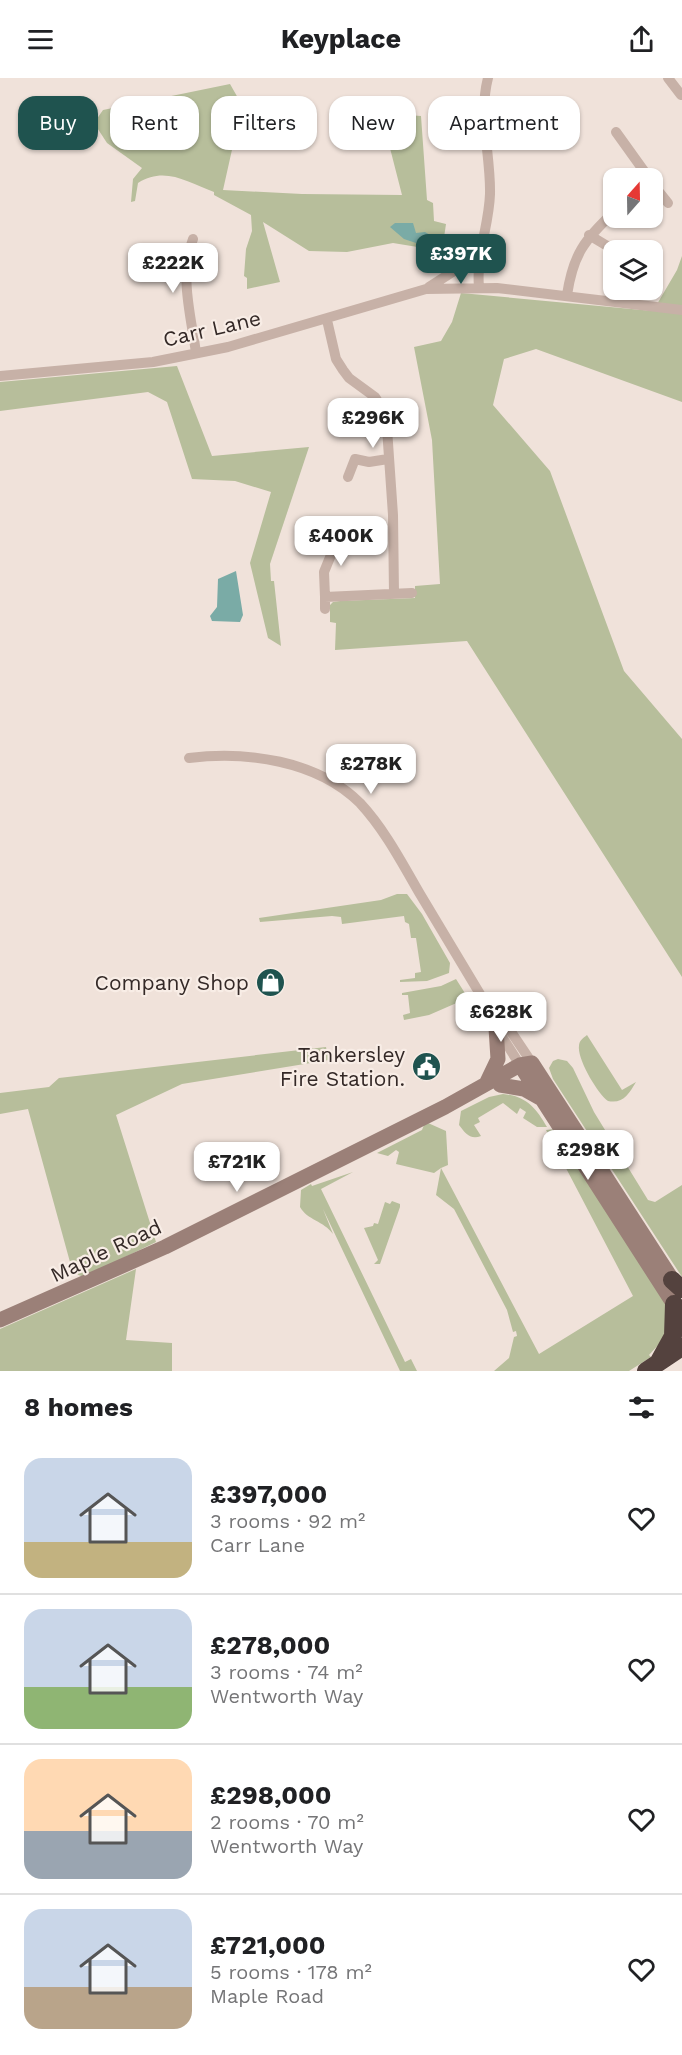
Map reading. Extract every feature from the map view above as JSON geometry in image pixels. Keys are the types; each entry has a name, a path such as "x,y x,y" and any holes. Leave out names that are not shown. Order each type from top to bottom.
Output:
{"highway":[{"path":"656,1365 673,1336 678,1297"},
{"path":"656,1365 682,1347"}],"street":[{"path":"479,286 478,255 489,214 490,195 484,112 488,78"},
{"path":"668,78 681,95"},
{"path":"616,132 642,168"},
{"path":"663,196 668,202"},
{"path":"567,295 573,264 589,235 603,222"},
{"path":"589,235 603,243"},
{"path":"193,239 186,260 186,282 196,353"},
{"name":"Carr Lane","path":"426,289 478,255"},
{"name":"Carr Lane","path":"0,376 153,362 327,320 426,289 479,286 682,310"},
{"path":"327,320 336,359 349,378 375,397 386,414 393,515 394,594"},
{"path":"348,477 355,459 369,462 388,459"},
{"path":"325,609 324,572 333,550 330,544"},
{"path":"325,597 412,593"},
{"path":"189,758 215,756 281,762 335,784 358,802 383,832 486,1004 487,1013 496,1028 525,1067 678,1297"},
{"path":"486,1004 495,1008 543,1100 678,1297"},
{"path":"484,1087 498,1059 496,1028"},
{"name":"Maple Road","path":"484,1087 500,1085 525,1067"},
{"name":"Maple Road","path":"0,1320 127,1266 525,1067"},
{"path":"500,1085 524,1089 543,1100"},
{"path":"656,1365 682,1359"}],"green space":[{"path":"230,84 237,96 211,96 211,150 232,150 223,190 402,195 390,150 416,150 416,116 421,116 427,200 433,203 434,221 446,224 442,251 393,243 347,252 309,251 263,222 280,282 247,289 247,278 244,276 246,249 252,231 251,215 214,195 214,192 185,180 167,176 148,178 138,183 135,201 131,202 133,179 142,168 117,150 199,150 199,96 171,96"},
{"path":"110,109 110,145 98,129 98,117 103,110"},
{"path":"682,256 682,402 536,349 504,359 493,405 550,471 624,671 682,739 682,977 467,641 335,650 336,623 330,622 330,605 333,602 415,598 415,586 440,584 432,440 414,347 441,341 452,322 461,293 653,311 659,300 663,300 663,294 677,270"},
{"path":"177,366 212,456 309,447 270,564 281,646 268,638 250,563 271,492 235,481 192,479 167,402 148,392 0,411 0,382"},
{"path":"397,894 407,894 422,914 450,963 449,973 427,981 400,982 400,980 415,978 415,973 421,972 416,938 411,938 409,924 405,922 404,916 342,924 341,917 332,916 260,922 259,918 381,900"},
{"path":"456,979 468,998 429,1015 404,1020 403,1015 410,1013 408,995 402,995 402,993 441,986"},
{"path":"587,1035 622,1090 636,1082 622,1099 608,1101 589,1076 579,1052 580,1043"},
{"path":"326,1047 329,1060 182,1084 116,1115 156,1242 84,1277 73,1273 28,1109 0,1114 0,1093 49,1087 59,1078"},
{"path":"558,1059 567,1061 573,1068 594,1112 648,1200 655,1202 682,1185 682,1277 553,1079 549,1068 553,1061"},
{"path":"503,1094 524,1100 539,1114 547,1127 537,1127 523,1118 526,1112 520,1108 517,1114 503,1103 478,1118 480,1122 474,1125 481,1136 471,1136 459,1125 461,1111 489,1097"},
{"path":"428,1123 446,1131 448,1165 434,1173 396,1164 399,1152 396,1150 388,1156 377,1153 422,1130"},
{"path":"555,1129 674,1304 662,1341 649,1355 651,1357 629,1371 494,1371 509,1358 514,1337 517,1336 516,1331 513,1332 507,1310 454,1209 436,1195 441,1168 539,1354 633,1296 546,1130"},
{"path":"353,1172 321,1189 405,1362 411,1359 417,1371 400,1371 323,1209 333,1234 300,1207 301,1190 311,1184 312,1186"},
{"path":"392,1201 400,1204 400,1207 380,1264 374,1264 378,1260 364,1228 373,1226 374,1223 378,1224 385,1202 390,1204"},
{"path":"136,1269 126,1340 172,1343 172,1371 0,1371 0,1329"}],"water":[{"path":"395,223 413,223 416,233 425,232 437,239 438,248 434,249 404,239 390,227"},
{"path":"236,571 243,615 240,622 212,621 210,616 217,607 218,579"}],"place":[{"name":"Company Shop","path":"270,983"},
{"name":"Tankersley Fire Station.","path":"426,1067"}]}
